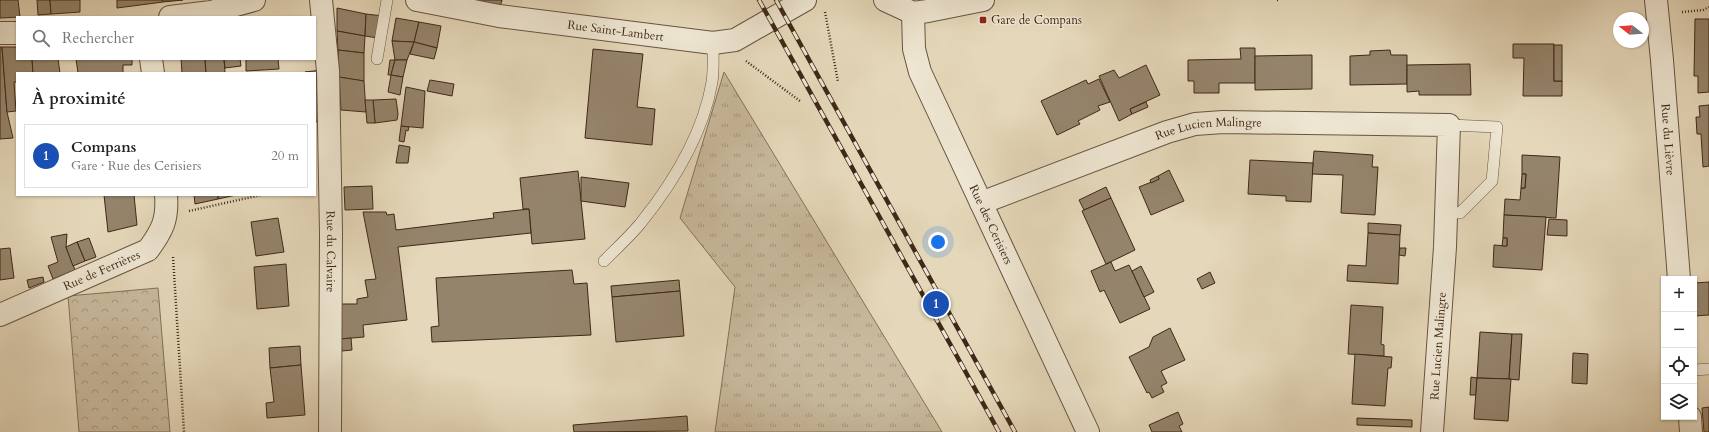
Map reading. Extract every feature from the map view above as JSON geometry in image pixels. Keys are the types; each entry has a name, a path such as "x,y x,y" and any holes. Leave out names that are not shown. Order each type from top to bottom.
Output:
{"street":[{"name":"Rue du Calvaire","path":"321,0 328,71 331,233 330,432"},
{"name":"Rue Saint-Lambert","path":"417,0 458,9 540,22 714,43 734,40 805,0"},
{"path":"885,0 914,12 928,11 983,0"},
{"name":"Rue du Lièvre","path":"1656,0 1679,276"},
{"path":"178,16 211,12 246,1"},
{"name":"Rue des Cerisiers","path":"914,12 914,49 920,72 1088,432"},
{"path":"0,34 16,33"},
{"path":"151,60 153,72"},
{"name":"Rue Lucien Malingre","path":"981,203 1167,132 1195,124 1223,122 1449,125 1445,247 1432,432"},
{"name":"Rue de Ferrières","path":"0,315 148,250 164,214"},
{"path":"1690,420 1691,432"}],"lane":[{"path":"377,59 387,0"},
{"path":"604,262 639,225 668,186 688,152 703,116 712,81 714,43"},
{"name":"Rue Lucien Malingre","path":"1446,212 1460,213 1492,181 1496,127 1449,125"},
{"path":"1697,370 1709,369"}],"path":[{"path":"824,8 838,82"},
{"path":"742,58 800,101"},
{"path":"184,432 174,260 164,214 256,196"}],"green space":[{"path":"724,72 942,432 715,432 735,287 680,218"},
{"path":"158,288 170,432 79,432 68,296"}],"building":[{"path":"0,0 18,0 20,16 0,18"},
{"path":"37,0 50,0 51,14 38,15"},
{"path":"50,0 80,0 80,12 51,14"},
{"path":"117,0 162,0 163,2 117,8"},
{"path":"162,0 183,0 163,2"},
{"path":"470,0 502,0 500,7"},
{"path":"337,8 366,14 365,36 337,31"},
{"path":"366,14 383,16 378,38 365,36"},
{"path":"396,18 419,22 414,42 392,41"},
{"path":"1695,19 1709,19 1709,92 1698,93 1698,76 1694,76"},
{"path":"419,22 441,26 437,48 414,42"},
{"path":"337,31 365,36 364,53 338,50"},
{"path":"392,41 414,42 407,60 395,60"},
{"path":"414,42 437,48 434,59 410,54"},
{"path":"1513,44 1554,44 1554,81 1562,81 1562,96 1523,96 1524,58 1513,58"},
{"path":"1554,45 1562,45 1562,81 1554,81"},
{"path":"0,47 2,47 7,112 13,138 0,139"},
{"path":"2,47 16,47 16,60 32,60 33,72 16,72 16,82 14,82 16,111 7,112"},
{"path":"1240,48 1255,48 1255,83 1219,83 1219,93 1194,93 1194,81 1188,81 1188,60 1241,59"},
{"path":"593,49 643,54 637,107 655,109 652,145 585,138"},
{"path":"338,50 364,53 364,81 339,77"},
{"path":"1390,50 1391,55 1407,55 1407,84 1350,85 1350,56 1370,55 1370,51"},
{"path":"1312,55 1312,89 1255,90 1255,56"},
{"path":"32,60 58,60 60,72 33,72"},
{"path":"76,60 132,60 132,65 123,65 123,72 78,72"},
{"path":"181,60 205,60 206,72 182,72"},
{"path":"205,60 224,60 225,72 206,72"},
{"path":"224,60 240,60 241,66 225,68"},
{"path":"246,60 278,60 279,69 246,71"},
{"path":"390,60 395,60 391,75 388,75"},
{"path":"395,60 407,60 403,77 391,75"},
{"path":"1470,64 1471,95 1419,95 1419,91 1407,92 1407,65"},
{"path":"1146,65 1160,95 1130,109 1132,114 1119,121 1099,76 1114,70 1119,78"},
{"path":"322,70 323,121 316,122 316,72 305,72"},
{"path":"391,75 403,77 400,95 388,92"},
{"path":"339,77 364,81 366,112 341,110"},
{"path":"1099,79 1110,102 1098,106 1100,110 1078,121 1080,124 1057,135 1041,101 1086,80 1088,84"},
{"path":"430,80 454,84 452,96 427,91"},
{"path":"406,87 425,91 423,128 401,126"},
{"path":"396,99 398,114 397,120 375,123 373,100"},
{"path":"365,100 373,100 375,123 367,123"},
{"path":"1146,102 1148,107 1132,114 1130,109"},
{"path":"1709,105 1709,166 1703,167 1701,134 1697,134 1696,117 1700,117 1699,106"},
{"path":"401,126 409,127 408,131 406,130 404,142 399,141"},
{"path":"399,145 410,147 408,163 396,163"},
{"path":"1314,151 1373,155 1372,167 1378,167 1375,215 1341,213 1343,175 1312,174"},
{"path":"1522,155 1560,157 1556,218 1504,215 1505,199 1520,200 1521,188 1525,188 1526,174 1522,174"},
{"path":"1250,160 1313,163 1311,202 1286,201 1286,196 1248,194"},
{"path":"1169,170 1184,201 1151,215 1139,187 1159,179 1158,176"},
{"path":"578,171 585,239 532,244 529,209 523,209 520,178"},
{"path":"1522,174 1526,174 1525,188 1521,188"},
{"path":"1158,176 1159,179 1151,183 1150,180"},
{"path":"581,177 629,183 625,207 581,201"},
{"path":"372,186 373,209 345,210 344,187"},
{"path":"1106,187 1111,198 1084,210 1079,200"},
{"path":"104,196 134,196 137,225 108,232"},
{"path":"194,196 218,196 218,199 195,204"},
{"path":"218,196 232,196 218,199"},
{"path":"1111,198 1135,250 1106,264 1082,211"},
{"path":"529,209 531,233 398,247 407,320 363,325 364,337 341,339 341,304 357,304 357,299 368,297 365,280 376,279 363,212 386,212 387,215 394,214 396,230 494,218 493,213"},
{"path":"1504,215 1546,217 1542,270 1493,267 1494,245 1507,246 1507,238 1503,238"},
{"path":"278,218 284,252 256,256 251,222"},
{"path":"1549,219 1567,220 1567,236 1547,235"},
{"path":"1368,223 1401,225 1400,235 1368,233"},
{"path":"1368,233 1400,235 1398,284 1347,281 1348,265 1366,266"},
{"path":"67,234 66,247 75,270 53,279 48,266 58,262 51,237"},
{"path":"89,238 96,257 85,261 77,242"},
{"path":"1503,238 1507,238 1507,246 1502,246"},
{"path":"77,242 85,261 73,266 66,247"},
{"path":"10,248 14,278 0,280 0,249"},
{"path":"1400,248 1406,248 1405,256 1399,255"},
{"path":"1111,262 1115,271 1129,265 1150,309 1120,323 1104,290 1100,292 1091,271"},
{"path":"286,264 289,306 257,309 254,267"},
{"path":"1141,266 1154,292 1144,297 1132,271"},
{"path":"572,270 574,284 587,283 591,335 432,342 431,327 439,326 436,278"},
{"path":"1210,272 1215,283 1202,289 1197,279"},
{"path":"43,277 44,282 29,288 27,280"},
{"path":"679,280 680,291 612,297 611,286"},
{"path":"1709,282 1709,315 1697,316 1697,283"},
{"path":"680,291 684,336 616,342 612,297"},
{"path":"1351,305 1383,307 1381,344 1384,345 1384,356 1348,354"},
{"path":"1170,328 1185,360 1161,371 1167,383 1161,386 1164,392 1152,398 1149,392 1147,393 1129,357 1149,347 1153,337"},
{"path":"1480,332 1512,334 1509,379 1477,378"},
{"path":"1512,334 1522,334 1519,380 1509,379"},
{"path":"351,338 352,350 342,351 341,339"},
{"path":"300,346 301,365 270,368 269,348"},
{"path":"1573,353 1588,354 1587,384 1572,383"},
{"path":"1355,354 1392,357 1391,368 1388,368 1385,406 1352,404"},
{"path":"301,365 305,415 267,418 266,403 274,402 270,368"},
{"path":"1471,377 1477,378 1476,395 1470,395"},
{"path":"1477,378 1511,379 1508,421 1474,419"},
{"path":"1709,407 1709,432 1704,432 1702,408"},
{"path":"1178,412 1183,424 1179,426 1182,432 1152,432 1149,425"},
{"path":"687,416 688,431 574,432 573,425"},
{"path":"1357,418 1412,420 1412,427 1357,425"}],"railway":[{"path":"759,0 999,432"},
{"path":"776,0 1015,432"}],"place":[{"name":"Gare de Compans","path":"983,20"},
{"name":"Compans","path":"936,304"}]}
